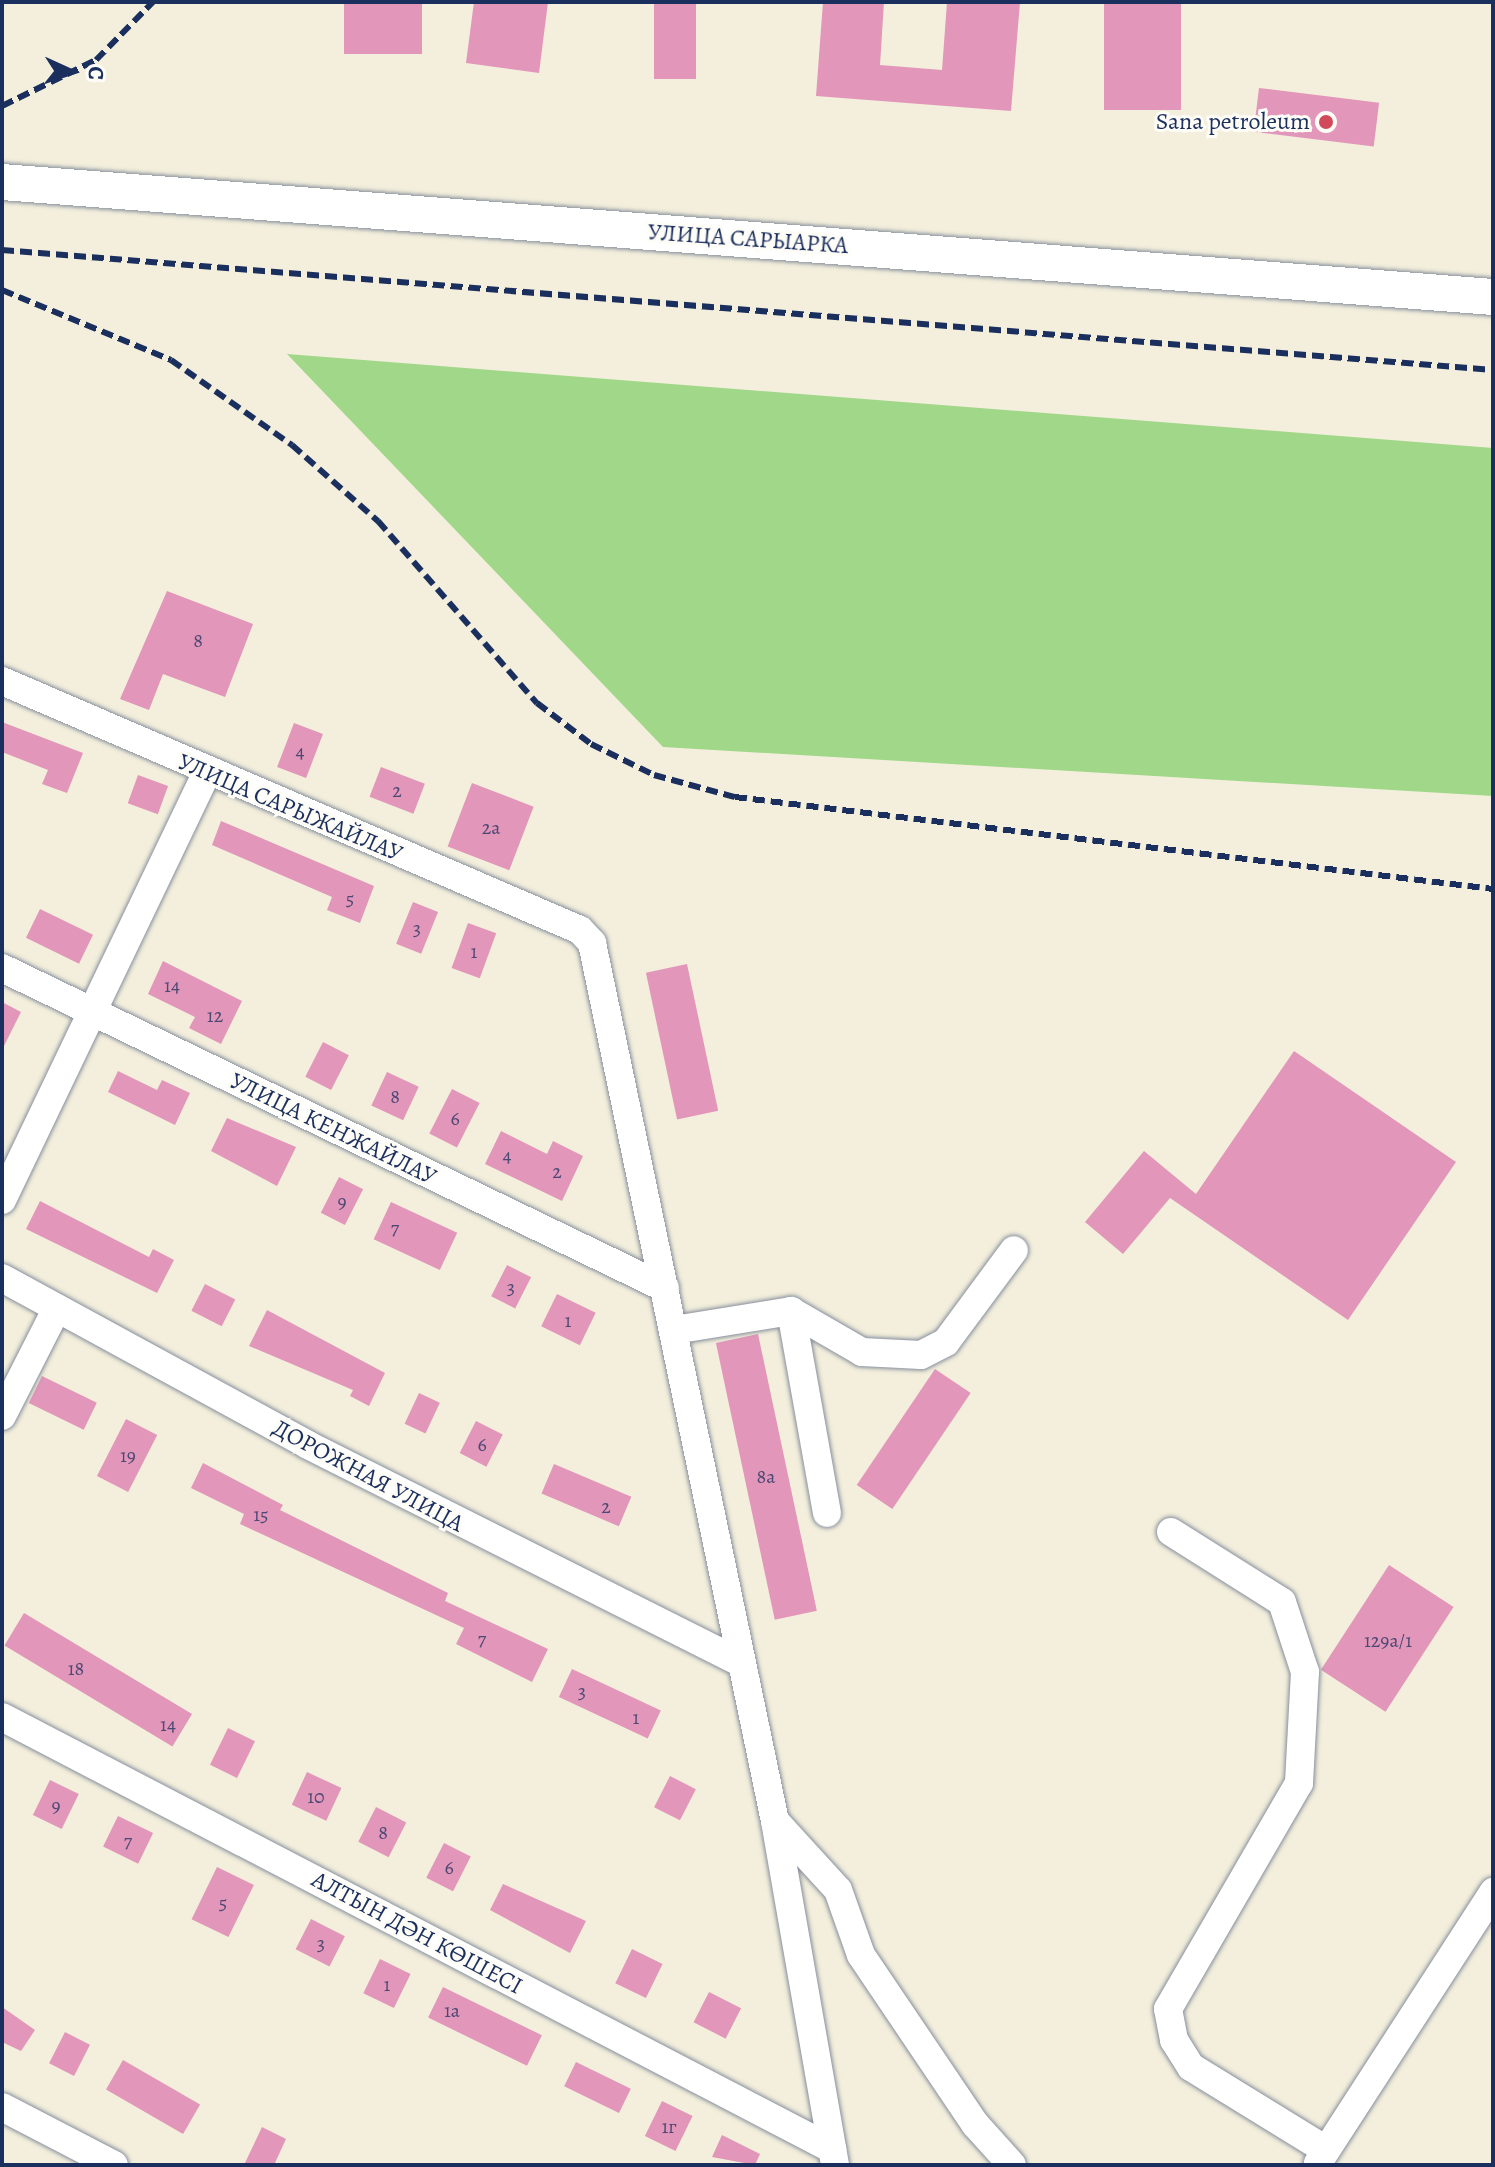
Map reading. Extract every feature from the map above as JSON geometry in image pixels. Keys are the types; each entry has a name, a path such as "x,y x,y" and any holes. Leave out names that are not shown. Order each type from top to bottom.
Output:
{"main road":[{"name":"УЛИЦА САРЫАРКА","path":"2,182 1493,297"}],"street":[{"name":"УЛИЦА САРЫЖАЙЛАУ","path":"2,681 207,773 580,930 598,962 665,1288"},
{"path":"2,1200 207,773"},
{"name":"УЛИЦА КЕНЖАЙЛАУ","path":"2,968 665,1288"},
{"path":"674,1330 791,1311 862,1352 921,1355 946,1342 1014,1250"},
{"name":"ДОРОЖНАЯ УЛИЦА","path":"2,1278 392,1489 740,1662"},
{"path":"665,1288 775,1821 834,2157"},
{"path":"2,1416 57,1308"},
{"path":"791,1311 827,1513"},
{"path":"1171,1532 1282,1602 1305,1672 1299,1783 1168,2009 1174,2040 1191,2067 1322,2158 1493,1892"},
{"name":"АЛТЫН ДӘН КӨШЕСІ","path":"2,1717 834,2157"},
{"path":"775,1821 824,1870 861,1955 975,2124 1012,2165"},
{"path":"2,2107 114,2165"}],"green space":[{"path":"287,354 1493,448 1493,796 663,747"}],"building":[{"path":"344,2 422,2 422,54 344,54"},
{"path":"474,2 548,2 539,73 466,63"},
{"path":"654,2 696,2 696,79 654,79"},
{"path":"823,2 884,2 880,65 942,70 947,2 1020,2 1011,111 816,96"},
{"path":"1104,2 1181,2 1181,110 1104,110"},
{"path":"1259,88 1379,103 1374,146 1254,132"},
{"path":"167,591 253,624 225,697 163,674 149,710 120,699"},
{"path":"2,722 83,753 67,793 42,784 48,770 2,752"},
{"path":"294,723 323,734 306,778 277,767"},
{"path":"381,767 425,784 413,814 370,797"},
{"path":"138,775 168,786 158,814 128,803"},
{"path":"472,783 534,807 509,870 448,846"},
{"path":"221,821 374,886 360,923 327,910 332,897 212,845"},
{"path":"413,902 438,912 421,954 396,944"},
{"path":"40,909 93,935 79,964 26,938"},
{"path":"468,923 496,933 480,978 452,968"},
{"path":"163,961 242,1001 221,1044 189,1028 195,1017 148,994"},
{"path":"687,964 718,1111 677,1119 646,973"},
{"path":"2,1002 21,1012 2,1050"},
{"path":"323,1042 349,1055 331,1090 305,1077"},
{"path":"1294,1051 1456,1162 1348,1320 1170,1198 1123,1254 1085,1222 1144,1151 1196,1194"},
{"path":"118,1071 157,1090 162,1080 190,1093 175,1125 108,1092"},
{"path":"387,1072 419,1087 403,1120 371,1106"},
{"path":"452,1089 480,1103 457,1148 429,1134"},
{"path":"227,1118 296,1147 277,1186 211,1151"},
{"path":"501,1131 547,1154 553,1141 583,1156 562,1201 485,1164"},
{"path":"339,1177 363,1189 345,1225 321,1213"},
{"path":"40,1201 149,1257 153,1249 174,1260 157,1293 26,1229"},
{"path":"391,1202 457,1233 440,1270 374,1239"},
{"path":"507,1265 531,1277 515,1308 491,1296"},
{"path":"205,1284 235,1299 222,1326 191,1311"},
{"path":"557,1294 596,1313 580,1345 541,1326"},
{"path":"267,1310 385,1373 369,1406 350,1396 353,1390 249,1346"},
{"path":"758,1334 817,1611 775,1620 716,1343"},
{"path":"935,1369 971,1393 892,1509 857,1485"},
{"path":"42,1376 97,1403 84,1430 29,1403"},
{"path":"419,1393 440,1403 425,1434 405,1424"},
{"path":"126,1419 157,1435 128,1492 97,1476"},
{"path":"476,1421 503,1435 486,1467 460,1453"},
{"path":"203,1463 283,1505 280,1510 448,1593 445,1601 548,1649 532,1682 456,1644 464,1628 240,1524 244,1514 191,1488"},
{"path":"554,1464 631,1497 619,1526 541,1493"},
{"path":"1389,1565 1454,1607 1385,1712 1321,1670"},
{"path":"24,1613 192,1714 172,1747 4,1646"},
{"path":"572,1669 661,1710 648,1739 559,1697"},
{"path":"228,1728 255,1741 237,1778 210,1765"},
{"path":"307,1772 341,1788 326,1821 292,1805"},
{"path":"670,1776 696,1789 680,1820 654,1807"},
{"path":"50,1780 79,1794 62,1829 33,1815"},
{"path":"376,1807 406,1822 389,1857 358,1842"},
{"path":"118,1816 153,1833 138,1864 103,1847"},
{"path":"444,1843 471,1857 453,1891 426,1878"},
{"path":"217,1867 254,1885 228,1937 192,1919"},
{"path":"503,1884 586,1921 570,1953 490,1910"},
{"path":"311,1919 345,1936 329,1967 296,1949"},
{"path":"632,1949 663,1964 646,1998 615,1983"},
{"path":"380,1959 411,1974 394,2008 363,1993"},
{"path":"443,1987 542,2035 527,2066 428,2018"},
{"path":"709,1992 741,2008 726,2039 694,2022"},
{"path":"2,2007 35,2030 21,2051 2,2042"},
{"path":"65,2032 90,2045 74,2076 49,2063"},
{"path":"123,2060 200,2104 183,2134 106,2089"},
{"path":"576,2062 631,2089 619,2113 564,2086"},
{"path":"662,2101 693,2116 675,2151 645,2136"},
{"path":"262,2127 286,2139 274,2165 244,2165"},
{"path":"722,2135 760,2154 755,2165 712,2157"}],"railway":[{"path":"2,106 96,60 153,2"},
{"path":"2,250 1493,370"},
{"path":"2,290 171,360 292,445 378,521 537,703 591,744 654,775 735,797 1493,889"}],"place":[{"name":"Sana petroleum","path":"1326,122"}]}
